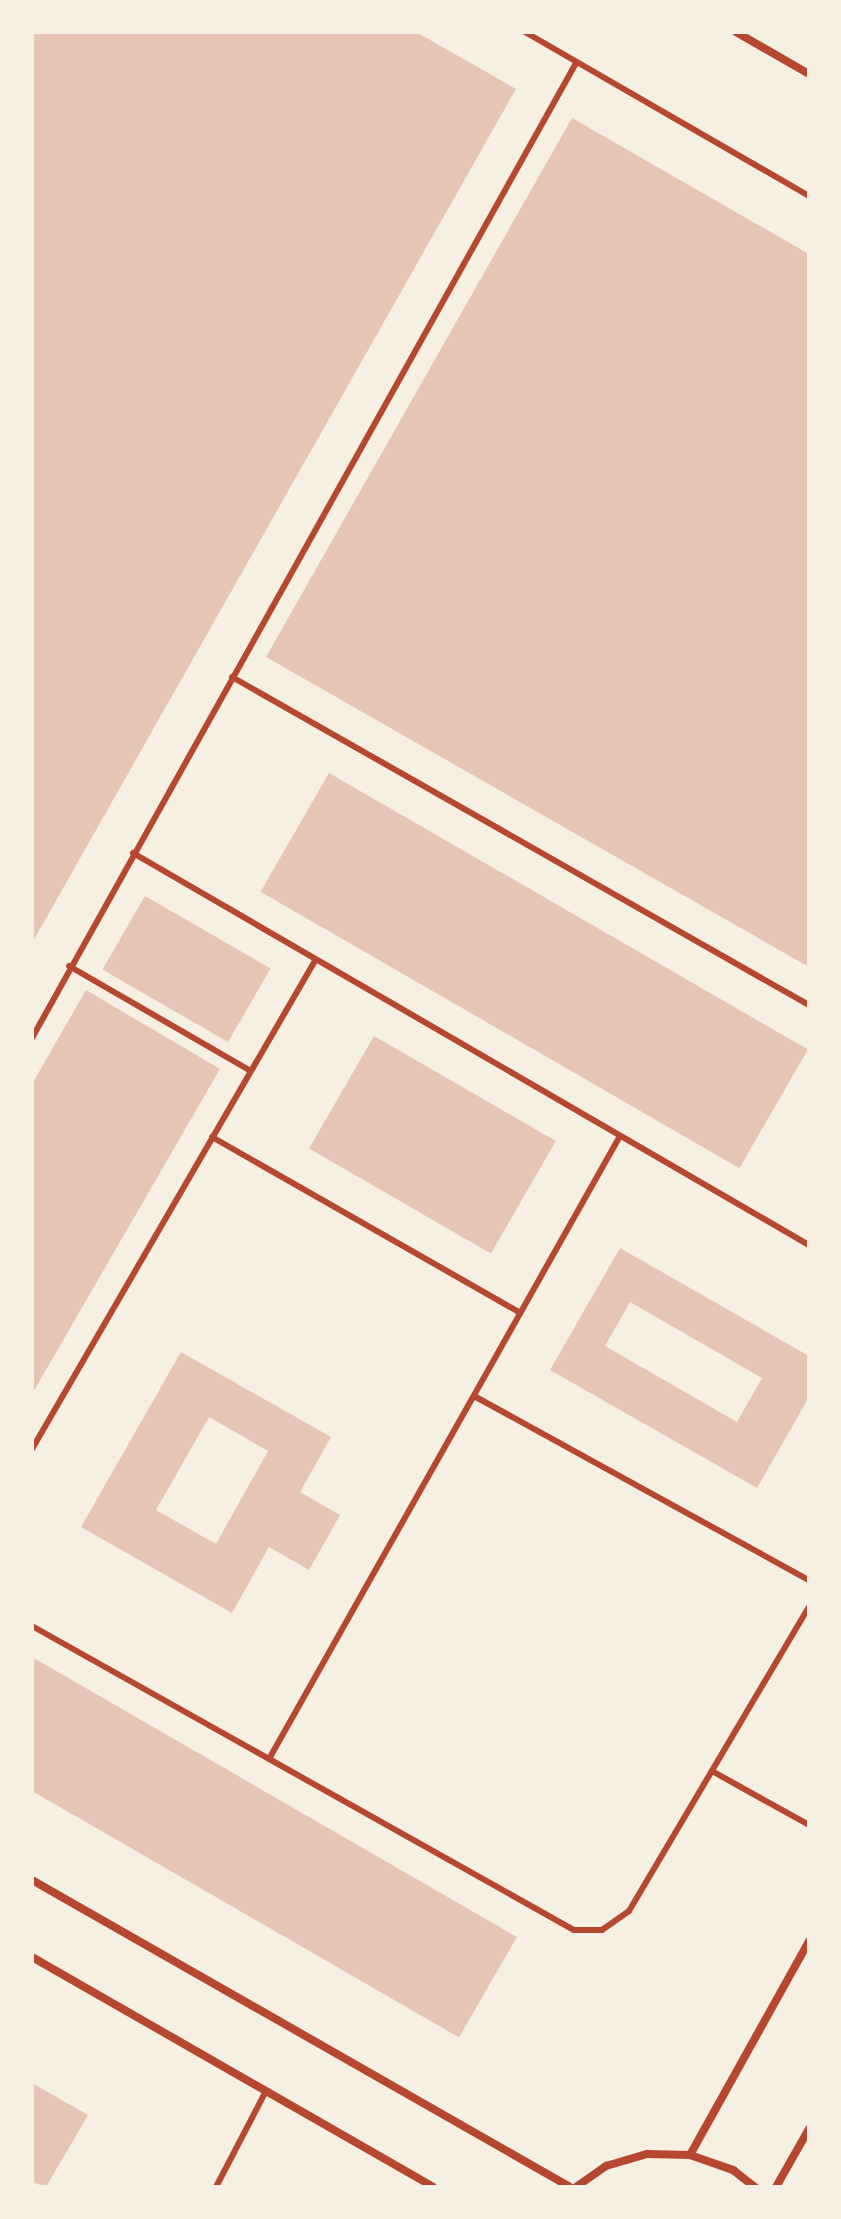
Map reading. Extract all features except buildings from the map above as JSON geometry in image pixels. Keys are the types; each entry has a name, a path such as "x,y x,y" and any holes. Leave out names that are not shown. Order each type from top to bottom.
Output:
{"street":[{"path":"736,32 809,74"},
{"path":"32,1880 573,2187 606,2166 647,2154 690,2155 733,2170 755,2187"},
{"path":"690,2155 809,1941"},
{"path":"32,1957 433,2187"},
{"path":"776,2187 809,2129"}],"lane":[{"path":"525,32 809,196"},
{"path":"32,1038 69,966 576,63"},
{"path":"232,677 809,1005"},
{"path":"133,853 809,1245"},
{"path":"32,1449 316,959"},
{"path":"69,966 251,1071"},
{"path":"269,1759 620,1136"},
{"path":"212,1137 520,1313"},
{"path":"474,1396 809,1580"},
{"path":"32,1626 574,1930 602,1930 629,1911 809,1607"},
{"path":"712,1771 809,1825"},
{"path":"216,2187 266,2091"}]}
